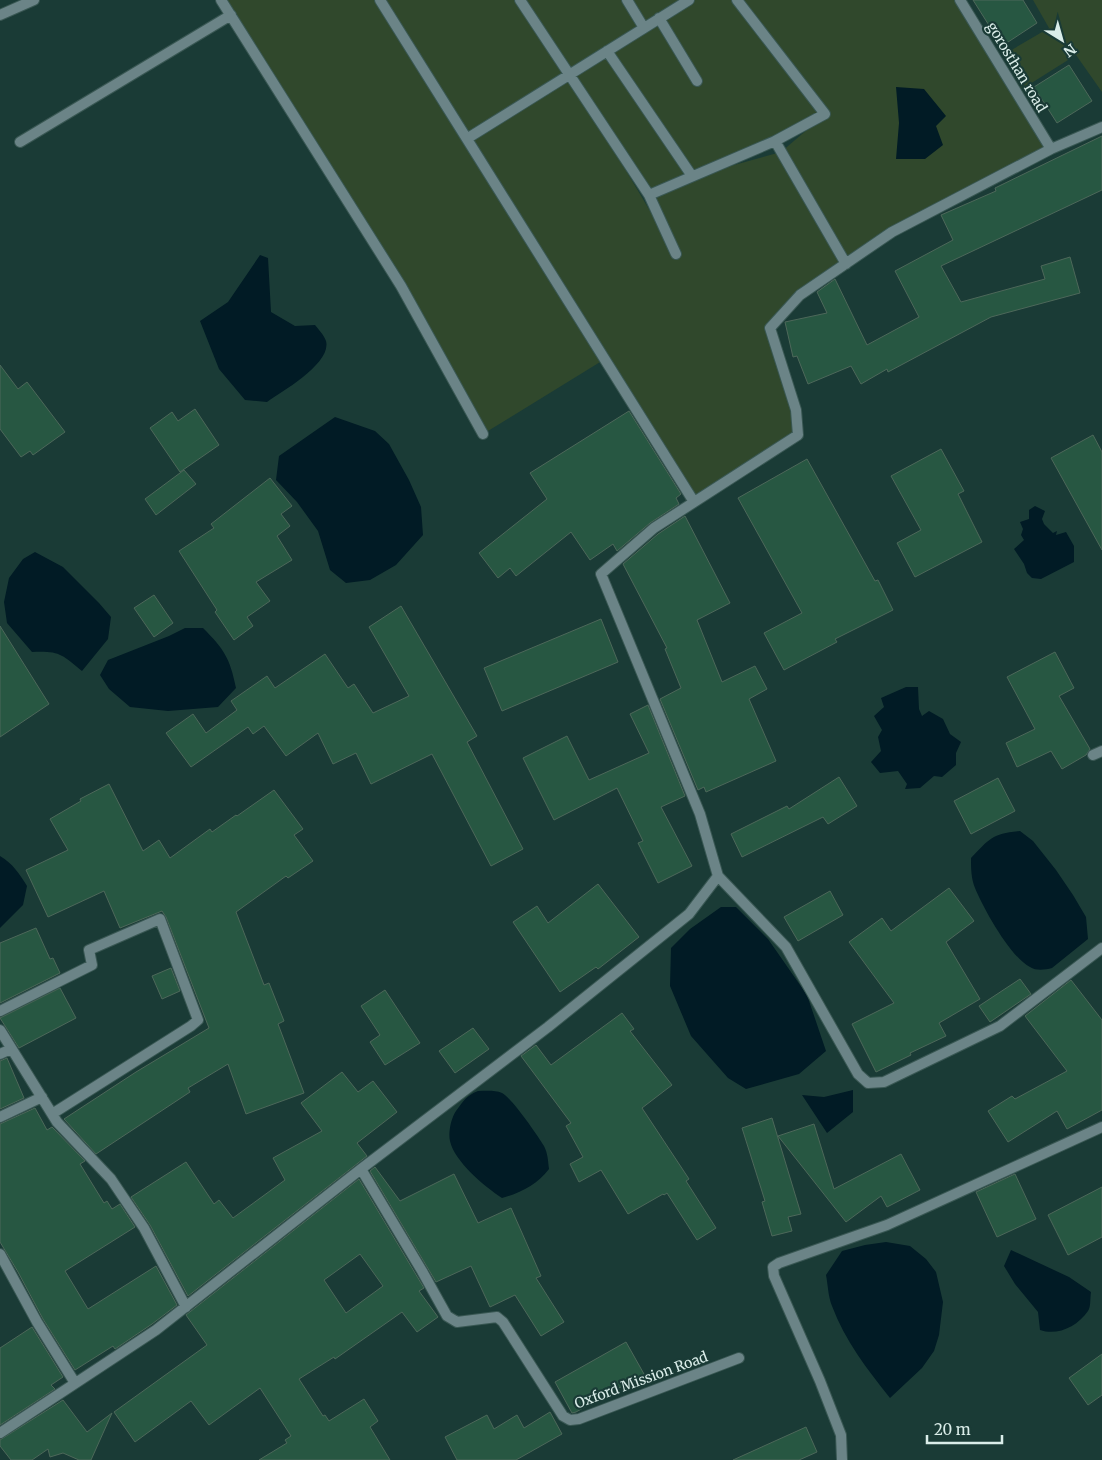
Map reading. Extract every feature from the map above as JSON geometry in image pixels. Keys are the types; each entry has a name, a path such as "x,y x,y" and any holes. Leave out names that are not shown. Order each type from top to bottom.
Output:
{"street":[{"path":"0,15 34,0"},
{"path":"221,0 401,286 483,434"},
{"path":"380,0 694,502"},
{"path":"520,0 649,195 676,254"},
{"path":"627,0 644,28"},
{"path":"468,138 688,0"},
{"path":"649,195 775,141 824,114 737,0"},
{"name":"gorosthan road","path":"960,0 1051,149"},
{"path":"20,142 231,15"},
{"path":"659,18 697,81"},
{"path":"607,51 692,176"},
{"path":"1102,127 1051,149 892,232 800,295 770,328 796,410 798,435 654,528 601,574 700,814 718,876 786,947 858,1074 868,1083 884,1082 1000,1026 1102,948"},
{"path":"775,141 846,264"},
{"path":"0,1433 156,1330 361,1169 548,1027 689,914 718,876"},
{"path":"0,1010 92,965 89,950 160,919 198,1020 52,1114"},
{"path":"0,1030 57,1122 111,1179 144,1228 186,1307"},
{"path":"0,1054 12,1049"},
{"path":"0,1117 42,1097"},
{"path":"842,1460 841,1434 774,1276 773,1267 779,1263 887,1225 1102,1127"},
{"name":"Oxford Mission Road","path":"361,1169 422,1270 447,1316 457,1322 497,1318 503,1322 563,1416 570,1420 579,1419 739,1358"},
{"path":"0,1254 37,1322 75,1383"}],"green space":[{"path":"224,0 960,0 1051,149 846,264 800,295 770,328 798,435 694,502 605,359 483,434","holes":["577,88 649,195 672,248","822,117 781,152 698,175"]},
{"path":"1033,0 1102,0 1102,92 1076,55 1022,89 1003,55 1049,28"}],"water":[{"path":"896,87 924,89 946,116 936,126 943,145 925,159 896,159 899,123"},
{"path":"260,255 268,258 271,312 295,326 315,325 326,341 326,349 322,358 314,367 305,376 267,402 245,400 219,369 200,321 228,302"},
{"path":"335,417 375,431 389,444 409,480 421,507 423,535 396,565 370,580 346,583 330,570 318,531 297,502 276,480 279,456"},
{"path":"1035,506 1045,511 1042,519 1044,524 1053,533 1057,531 1056,535 1066,532 1074,546 1074,562 1041,579 1032,578 1027,573 1024,564 1014,549 1024,540 1021,535 1023,529 1020,522 1029,519 1029,510"},
{"path":"35,552 63,567 111,617 108,639 82,671 55,653 32,652 7,623 4,602 9,578 23,559"},
{"path":"185,628 203,628 221,648 228,661 236,688 218,707 168,711 130,707 109,689 100,675 108,660"},
{"path":"906,687 918,687 919,709 922,716 929,711 943,719 950,734 961,742 956,753 956,765 942,777 934,776 920,788 905,789 907,784 898,771 880,773 871,762 881,751 878,737 882,730 874,716 884,707 881,698"},
{"path":"1020,831 1033,841 1056,870 1086,917 1088,939 1049,969 1032,968 1015,954 991,919 979,897 973,880 971,858 977,851 997,835"},
{"path":"0,856 9,862 27,886 23,905 0,928"},
{"path":"721,907 736,907 768,939 807,995 826,1051 799,1074 746,1089 728,1078 691,1036 670,986 671,948 690,929"},
{"path":"853,1090 853,1112 827,1133 802,1095 824,1097"},
{"path":"478,1091 496,1091 506,1096 536,1134 544,1146 547,1155 549,1169 539,1180 528,1188 502,1198 487,1187 464,1165 457,1157 449,1138 451,1121 454,1114 466,1099"},
{"path":"886,1242 910,1246 926,1259 936,1272 943,1302 939,1335 934,1351 922,1368 890,1398 865,1365 843,1331 831,1302 826,1275 842,1251"},
{"path":"1011,1250 1069,1277 1091,1292 1090,1307 1078,1322 1060,1331 1046,1332 1040,1330 1038,1312 1015,1284 1004,1266"}],"building":[{"path":"973,0 1023,0 1037,23 1002,46"},
{"path":"1069,65 1092,101 1057,123 1034,87"},
{"path":"1102,136 1102,190 941,266 961,302 1045,279 1041,266 1070,257 1080,293 991,317 888,372 887,369 861,384 851,366 808,384 797,356 793,357 785,322 827,313 817,292 835,279 867,345 919,317 895,271 953,240 941,215 996,191 995,188"},
{"path":"0,365 18,389 27,382 65,432 33,455 30,451 21,457 0,429"},
{"path":"195,409 219,445 180,472 150,428 172,412 178,421"},
{"path":"629,411 681,494 676,498 679,504 650,523 617,551 613,544 590,560 571,532 516,576 510,568 498,578 479,553 547,499 530,473"},
{"path":"1093,435 1102,452 1102,550 1051,458"},
{"path":"941,449 964,491 958,494 982,542 915,577 897,543 921,530 891,476"},
{"path":"807,459 875,581 878,580 893,610 835,639 837,642 784,670 764,633 802,613 738,498"},
{"path":"184,470 196,484 156,515 145,499"},
{"path":"270,478 292,506 281,514 290,526 277,536 292,560 256,582 270,601 247,617 253,626 234,640 179,551 214,528 211,524"},
{"path":"685,516 730,603 697,620 722,682 755,666 767,689 749,699 776,761 706,792 704,787 698,790 660,699 681,688 665,649 667,648 623,564 658,534"},
{"path":"154,595 173,623 154,637 134,608"},
{"path":"401,606 477,736 467,742 523,849 491,866 432,754 371,784 356,753 333,764 318,733 286,756 264,726 253,734 248,727 191,767 166,733 193,714 206,733 237,710 231,701 267,676 275,688 325,654 348,688 354,684 373,713 409,696 369,627"},
{"path":"601,619 618,662 502,711 484,668"},
{"path":"0,626 49,704 0,737"},
{"path":"1055,652 1074,688 1059,696 1090,749 1086,755 1062,769 1051,751 1017,767 1006,743 1035,729 1007,677"},
{"path":"648,705 685,796 661,807 692,866 658,883 638,843 643,841 617,788 554,820 523,758 567,736 589,780 649,753 630,714"},
{"path":"839,777 857,806 828,824 823,817 742,857 731,834 787,806 789,809"},
{"path":"998,778 1015,811 971,834 954,801"},
{"path":"109,784 143,851 159,840 170,858 210,829 212,832 274,790 303,829 294,835 313,861 288,878 286,876 236,912 264,985 269,983 284,1021 278,1024 304,1093 246,1114 228,1064 188,1088 190,1092 96,1154 64,1119 136,1072 209,1028 162,911 120,928 104,891 48,917 26,870 68,850 50,819 81,801 80,799"},
{"path":"598,884 639,937 598,969 596,967 560,992 513,922 537,906 548,923"},
{"path":"949,888 974,921 946,942 980,999 939,1023 946,1036 876,1072 852,1024 894,1003 849,942 882,918 891,931"},
{"path":"830,891 843,915 798,941 784,917"},
{"path":"36,928 50,959 53,958 60,973 0,1003 0,943"},
{"path":"171,968 180,991 162,999 152,976"},
{"path":"1020,979 1031,994 990,1022 979,1006"},
{"path":"1071,980 1102,1020 1102,1110 1067,1129 1057,1111 1008,1142 988,1111 1012,1096 1015,1099 1067,1071 1025,1016"},
{"path":"60,988 76,1018 19,1048 0,1018"},
{"path":"385,990 420,1043 385,1065 370,1042 380,1035 361,1006"},
{"path":"622,1013 634,1029 630,1031 672,1085 642,1108 689,1179 686,1181 716,1228 697,1240 667,1193 628,1214 601,1170 579,1182 570,1164 583,1157 566,1126 571,1123 521,1056 536,1045 551,1065"},
{"path":"473,1028 489,1049 455,1073 439,1051"},
{"path":"7,1058 24,1098 0,1109 0,1061"},
{"path":"342,1072 358,1092 373,1081 397,1112 357,1143 367,1156 188,1296 150,1225 131,1197 186,1162 214,1204 219,1200 233,1218 285,1180 273,1158 322,1131 301,1103"},
{"path":"35,1108 47,1130 52,1127 85,1161 80,1164 104,1203 107,1201 112,1209 120,1204 135,1227 65,1271 88,1309 156,1266 177,1305 115,1349 113,1346 75,1370 43,1319 0,1242 0,1124"},
{"path":"772,1118 801,1214 788,1217 792,1231 772,1236 762,1202 765,1201 742,1128"},
{"path":"814,1124 834,1189 901,1154 920,1190 887,1207 881,1196 846,1222 778,1136"},
{"path":"375,1167 400,1201 454,1174 478,1223 511,1208 541,1276 536,1278 564,1322 541,1336 515,1295 490,1307 471,1266 436,1282 370,1171"},
{"path":"1015,1174 1036,1219 997,1237 976,1192"},
{"path":"359,1179 424,1288 419,1291 438,1317 417,1332 402,1312 335,1359 334,1357 299,1379 323,1416 325,1415 329,1421 364,1399 378,1421 370,1427 390,1460 259,1460 287,1443 285,1440 291,1436 260,1388 209,1425 191,1401 135,1442 114,1412 207,1345 186,1315","holes":["360,1254 383,1286 346,1313 324,1280"]},
{"path":"1102,1187 1102,1237 1068,1255 1048,1215"},
{"path":"32,1327 63,1377 51,1385 55,1389 0,1425 0,1348"},
{"path":"626,1342 644,1374 572,1413 555,1382"},
{"path":"1102,1354 1102,1395 1088,1405 1069,1378"},
{"path":"63,1400 87,1432 112,1413 91,1460 79,1460 63,1453 50,1457 48,1449 32,1460 11,1460 0,1446 0,1440"},
{"path":"550,1412 562,1434 516,1460 457,1460 445,1437 487,1415 494,1429 517,1415 524,1428"},
{"path":"806,1427 817,1452 799,1460 733,1460"}]}
